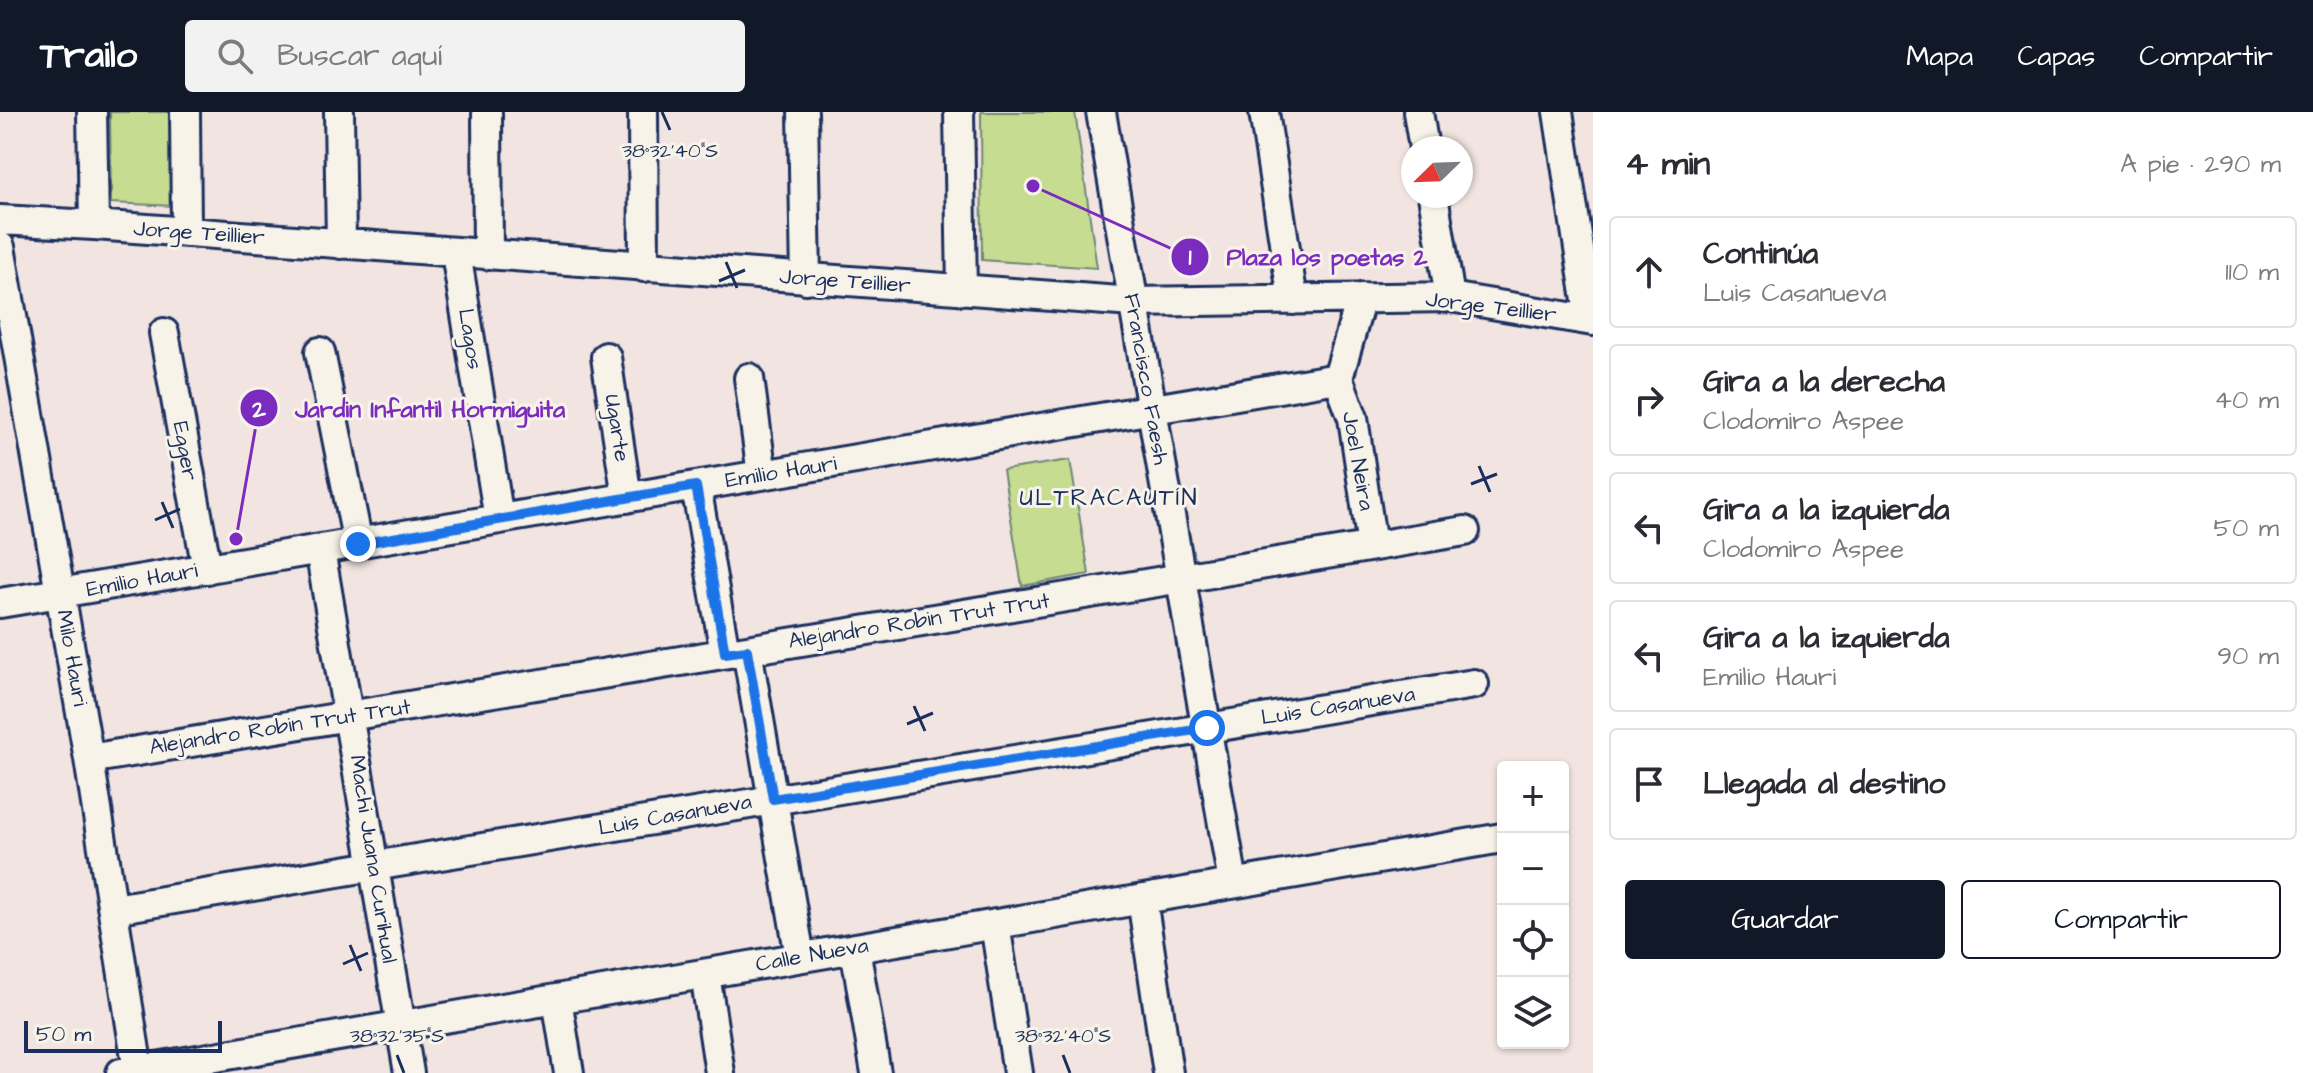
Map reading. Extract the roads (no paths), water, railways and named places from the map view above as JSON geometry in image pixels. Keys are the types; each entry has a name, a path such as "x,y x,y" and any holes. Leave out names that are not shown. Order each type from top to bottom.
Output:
{"street":[{"path":"92,112 94,225"},
{"path":"185,112 186,232"},
{"path":"339,112 341,244"},
{"path":"487,112 488,255"},
{"path":"643,112 644,267"},
{"path":"803,112 806,279"},
{"path":"959,112 962,290"},
{"name":"Francisco Faesh","path":"1101,112 1233,883"},
{"path":"1264,112 1293,300"},
{"path":"1418,112 1422,136"},
{"path":"1558,112 1591,320"},
{"path":"1435,208 1450,297"},
{"name":"Jorge Teillier","path":"0,220 1133,302 1450,297 1591,320"},
{"name":"Milo Hauri","path":"0,247 10,357 61,594 114,909 129,1072"},
{"name":"Lagos","path":"456,253 499,519"},
{"path":"1338,378 1361,298"},
{"name":"Egger","path":"164,333 207,569"},
{"path":"320,352 358,544"},
{"name":"Ugarte","path":"606,357 627,498"},
{"path":"749,378 762,475"},
{"name":"Emilio Hauri","path":"0,603 1338,378"},
{"name":"Joel Neira","path":"1338,378 1353,418 1372,546"},
{"path":"696,486 773,799 800,957"},
{"name":"Alejandro Robin Trut Trut","path":"89,759 1465,531"},
{"name":"Machi Juana Curihual","path":"320,550 409,1073"},
{"name":"Luis Casanueva","path":"114,909 1474,684"},
{"name":"Calle Nueva","path":"129,1072 1497,839"},
{"path":"1142,899 1168,1073"},
{"path":"995,924 1018,1073"},
{"path":"855,948 876,1073"},
{"path":"705,974 720,1073"},
{"path":"557,999 569,1073"}],"place":[{"name":"Plaza los poetas 2","path":"1033,186"},
{"name":"Jardin Infantil Hormiguita","path":"236,539"}],"district":[{"name":"ULTRACAUTÍN","path":"1109,498"}]}
